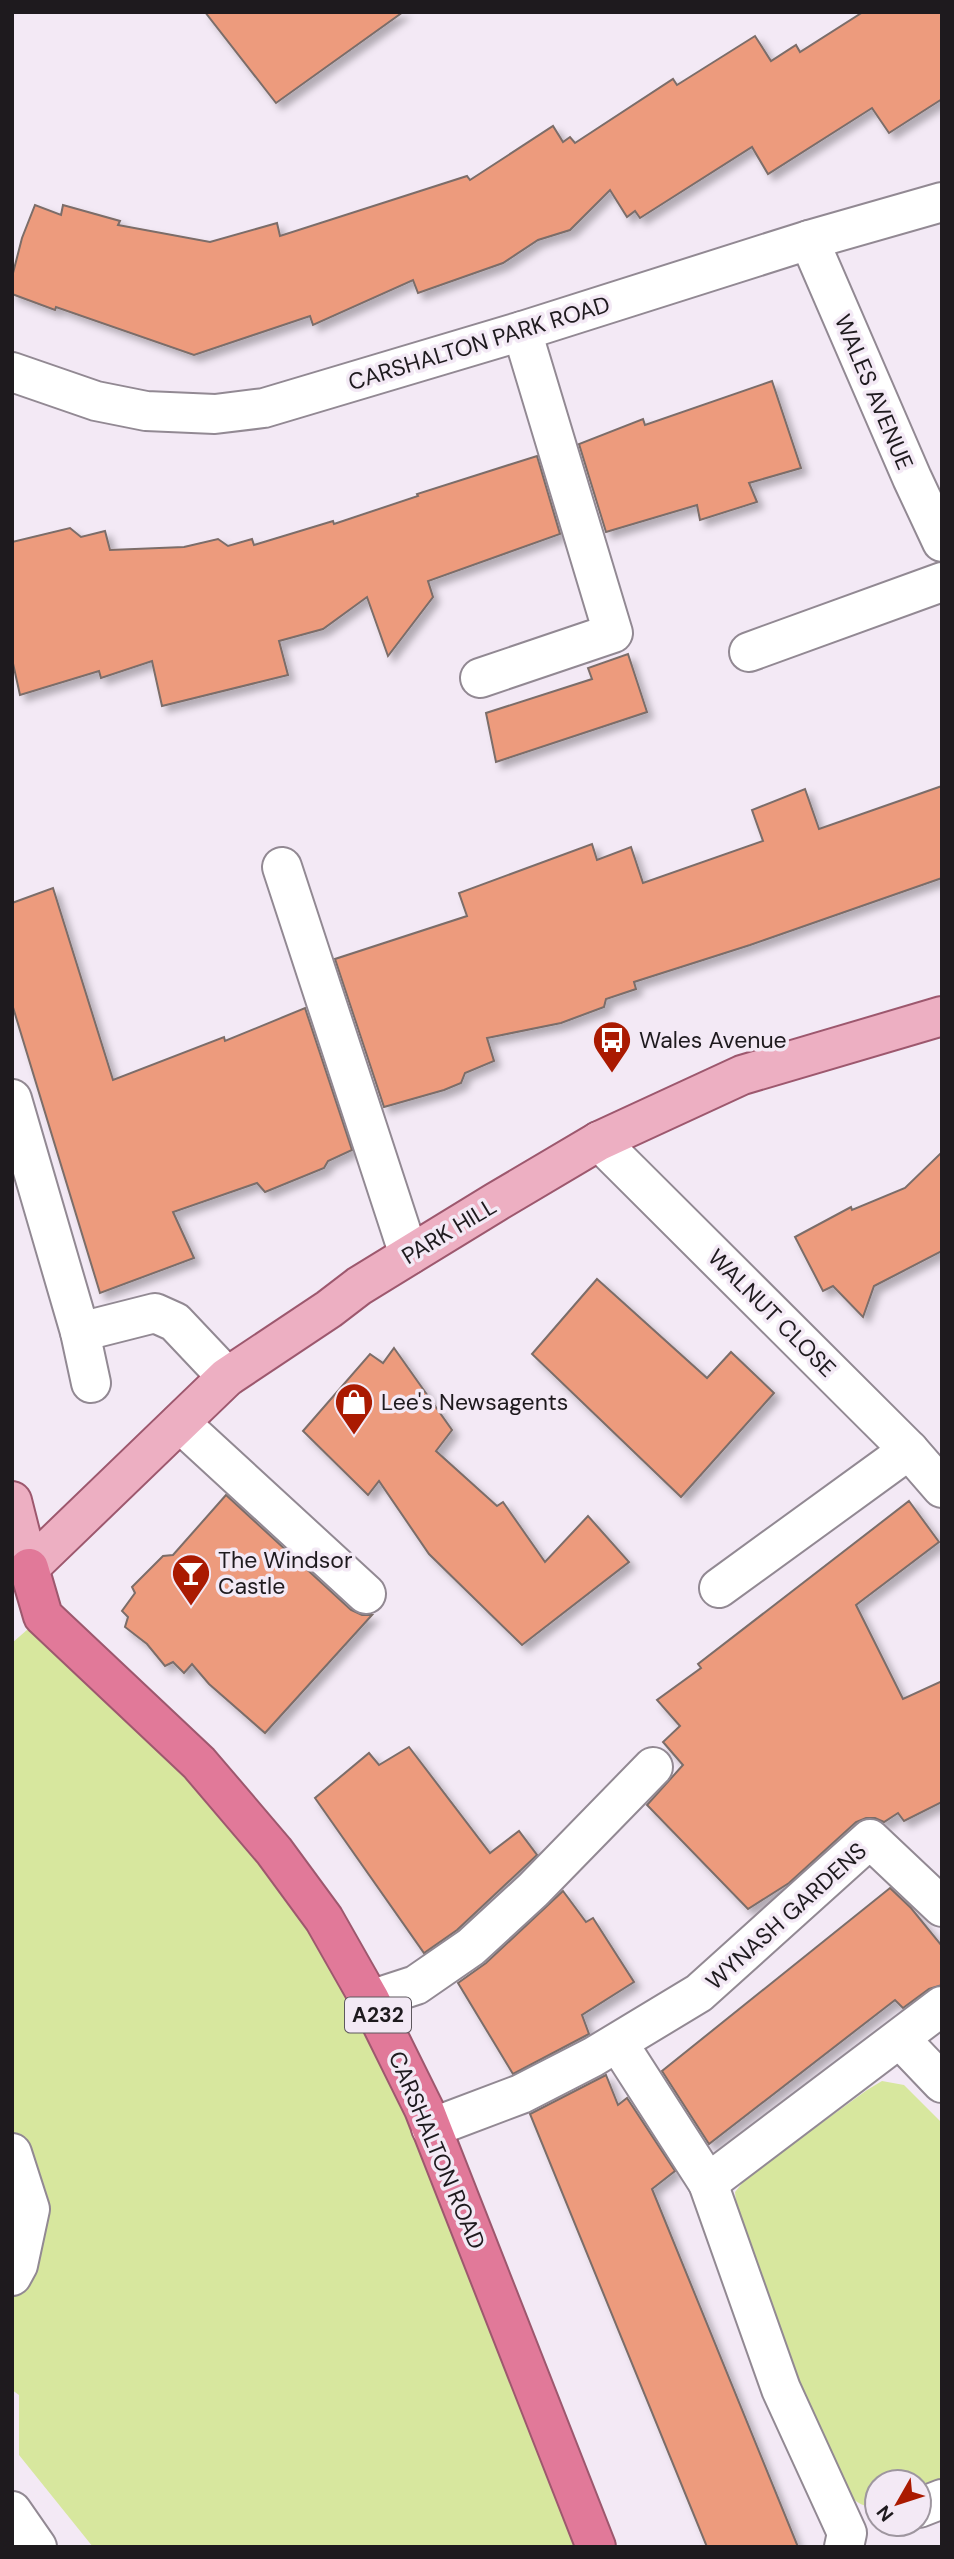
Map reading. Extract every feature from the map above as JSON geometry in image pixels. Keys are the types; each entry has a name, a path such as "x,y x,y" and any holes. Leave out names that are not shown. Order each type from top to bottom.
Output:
{"highway":[{"name":"CARSHALTON ROAD","path":"21,1577 43,1616 216,1782 274,1851 324,1919 370,2000 424,2109 596,2547"}],"main road":[{"name":"PARK HILL","path":"21,1577 226,1377 409,1255 599,1141 742,1074 942,1016"},
{"path":"12,1501 21,1577"}],"street":[{"name":"CARSHALTON PARK ROAD","path":"12,372 96,401 146,411 215,414 264,408 522,331 809,240 942,202"},
{"name":"WALES AVENUE","path":"809,240 942,542"},
{"path":"480,678 613,633 522,331"},
{"path":"749,652 942,582"},
{"path":"282,867 409,1255"},
{"path":"12,1099 80,1332 91,1383"},
{"name":"WALNUT CLOSE","path":"599,1141 909,1450 942,1488"},
{"path":"80,1332 155,1313 175,1322 226,1377"},
{"path":"180,1423 366,1594"},
{"path":"719,1588 909,1450"},
{"path":"370,2000 416,1986 471,1947 533,1889 653,1767"},
{"name":"WYNASH GARDENS","path":"431,2128 521,2094 618,2043 699,1993 870,1839 942,1907"},
{"path":"708,2183 942,2006"},
{"path":"900,2039 942,2083"},
{"path":"618,2043 708,2183 781,2389 856,2534"},
{"path":"12,2152 30,2209 18,2264 12,2276"},
{"path":"12,2511 37,2547"}],"green space":[{"path":"43,1616 178,1752 295,1900 355,2002 417,2132 583,2547 93,2547 19,2455 19,2395 12,2390 12,1643"},
{"path":"882,2081 904,2085 942,2123 942,2483 933,2487 933,2468 863,2468 863,2504 845,2491 826,2457 737,2211 735,2192 747,2177"}],"building":[{"path":"205,12 403,12 276,103"},
{"path":"863,12 942,12 942,99 889,133 872,108 768,174 752,147 640,218 635,211 627,217 610,190 570,230 538,240 503,263 418,293 413,280 313,325 310,316 194,355 12,294 12,277 22,238 35,205 61,215 63,205 120,221 118,225 210,242 277,223 280,236 467,176 470,180 553,126 563,142 570,137 575,143 673,79 677,85 755,36 771,61 796,45 800,52"},
{"path":"772,381 801,468 749,483 757,502 700,520 697,505 606,532 579,444 643,419 645,425"},
{"path":"537,456 560,534 428,581 433,597 388,656 367,597 323,629 279,641 288,675 162,706 152,661 101,678 99,671 20,695 12,659 12,542 70,528 81,537 105,531 110,550 184,547 218,539 228,546 252,539 254,545 333,521 334,524"},
{"path":"628,654 647,712 496,762 486,713 592,679 588,668"},
{"path":"942,786 942,878 634,982 636,989 606,999 604,1007 561,1023 487,1038 494,1061 465,1073 461,1083 384,1107 335,959 467,916 459,893 592,844 597,860 631,847 643,883 763,841 752,810 805,789 819,829"},
{"path":"53,888 113,1080 224,1037 225,1041 305,1008 352,1150 328,1161 324,1168 265,1192 257,1183 173,1212 194,1258 100,1293 12,1004 12,903"},
{"path":"942,1152 942,1251 874,1286 863,1317 833,1286 823,1291 795,1237 851,1207 852,1210 905,1188"},
{"path":"597,1279 707,1378 731,1352 774,1393 681,1497 532,1354"},
{"path":"394,1348 452,1430 436,1451 497,1506 503,1502 545,1562 588,1516 629,1562 522,1645 429,1554 379,1481 368,1495 303,1431 370,1354 383,1363"},
{"name":"The Windsor Castle","path":"226,1495 351,1610 362,1615 372,1615 265,1733 209,1684 192,1664 184,1673 173,1662 165,1666 147,1644 125,1627 128,1617 122,1611 135,1593 132,1587 163,1556 173,1555"},
{"path":"909,1501 939,1542 856,1605 903,1699 942,1681 942,1802 904,1821 898,1813 884,1822 866,1818 856,1822 789,1883 748,1909 647,1805 683,1765 663,1742 680,1726 657,1700 701,1668 698,1664"},
{"path":"409,1747 490,1853 519,1831 537,1855 457,1930 424,1953 315,1798 369,1753 379,1765"},
{"path":"890,1888 911,1908 942,1946 942,1985 929,1989 903,2008 895,2000 709,2144 662,2071"},
{"path":"563,1891 586,1922 593,1918 634,1982 582,2015 589,2034 513,2074 458,1983 486,1963"},
{"path":"606,2075 618,2105 627,2098 675,2171 652,2189 798,2547 707,2547 530,2114"}],"place":[{"name":"Wales Avenue","path":"612,1074"},
{"name":"Lee's Newsagents","path":"354,1436"},
{"name":"The Windsor Castle","path":"191,1607"}]}
